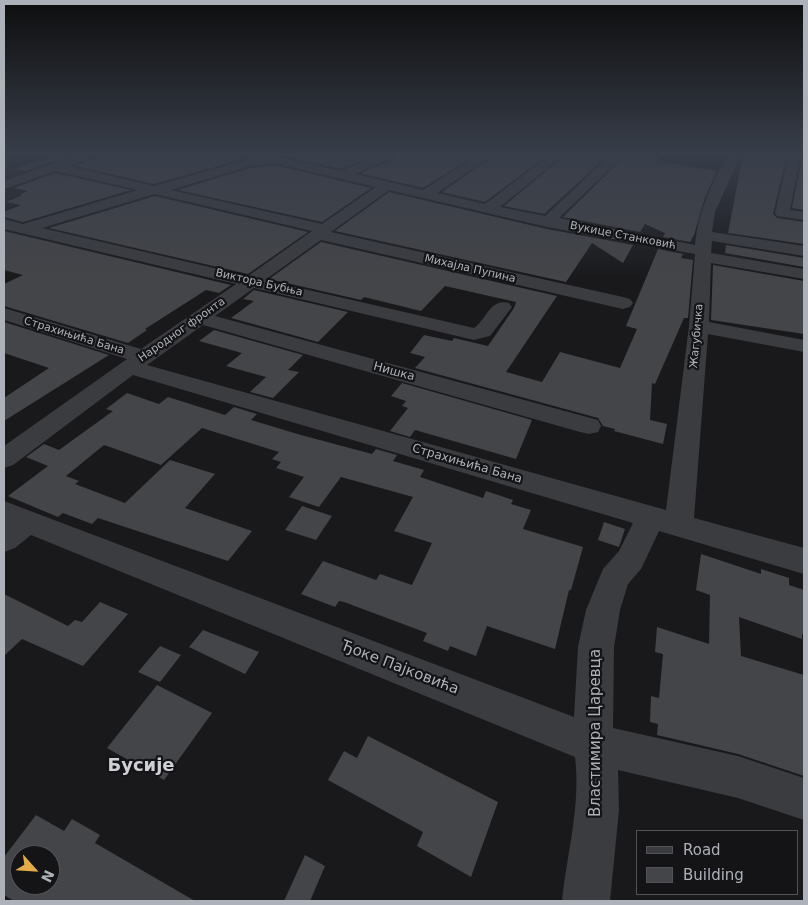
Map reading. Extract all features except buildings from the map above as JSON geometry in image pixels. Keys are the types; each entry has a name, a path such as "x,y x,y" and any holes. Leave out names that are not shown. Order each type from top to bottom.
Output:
{"street":[{"path":"4,235 136,196"},
{"name":"Михајла Пупина","path":"182,196 321,232 622,302"},
{"name":"Народног фронта","path":"4,459 137,362 372,196"},
{"name":"Вукице Станковић","path":"430,196 547,222 702,247 804,274"},
{"path":"488,209 504,196"},
{"path":"547,222 574,196"},
{"name":"Жагубичка","path":"665,521 699,326 702,247 708,212 715,196"},
{"path":"785,196 782,213 804,216"},
{"name":"Виктора Бубња","path":"4,224 476,334 483,332 502,307"},
{"path":"702,247 804,250"},
{"name":"Страхињића Бана","path":"4,314 137,362 804,561"},
{"name":"Нишка","path":"200,318 589,426"},
{"path":"699,326 804,346"},
{"name":"Властимира Царевца","path":"586,901 597,810 598,775 593,744 596,647 603,610 614,578 665,521"},
{"name":"Ђоке Пајковића","path":"11,525 593,744 738,777 804,799"}],"district":[{"name":"Бусије","path":"141,766"}]}
